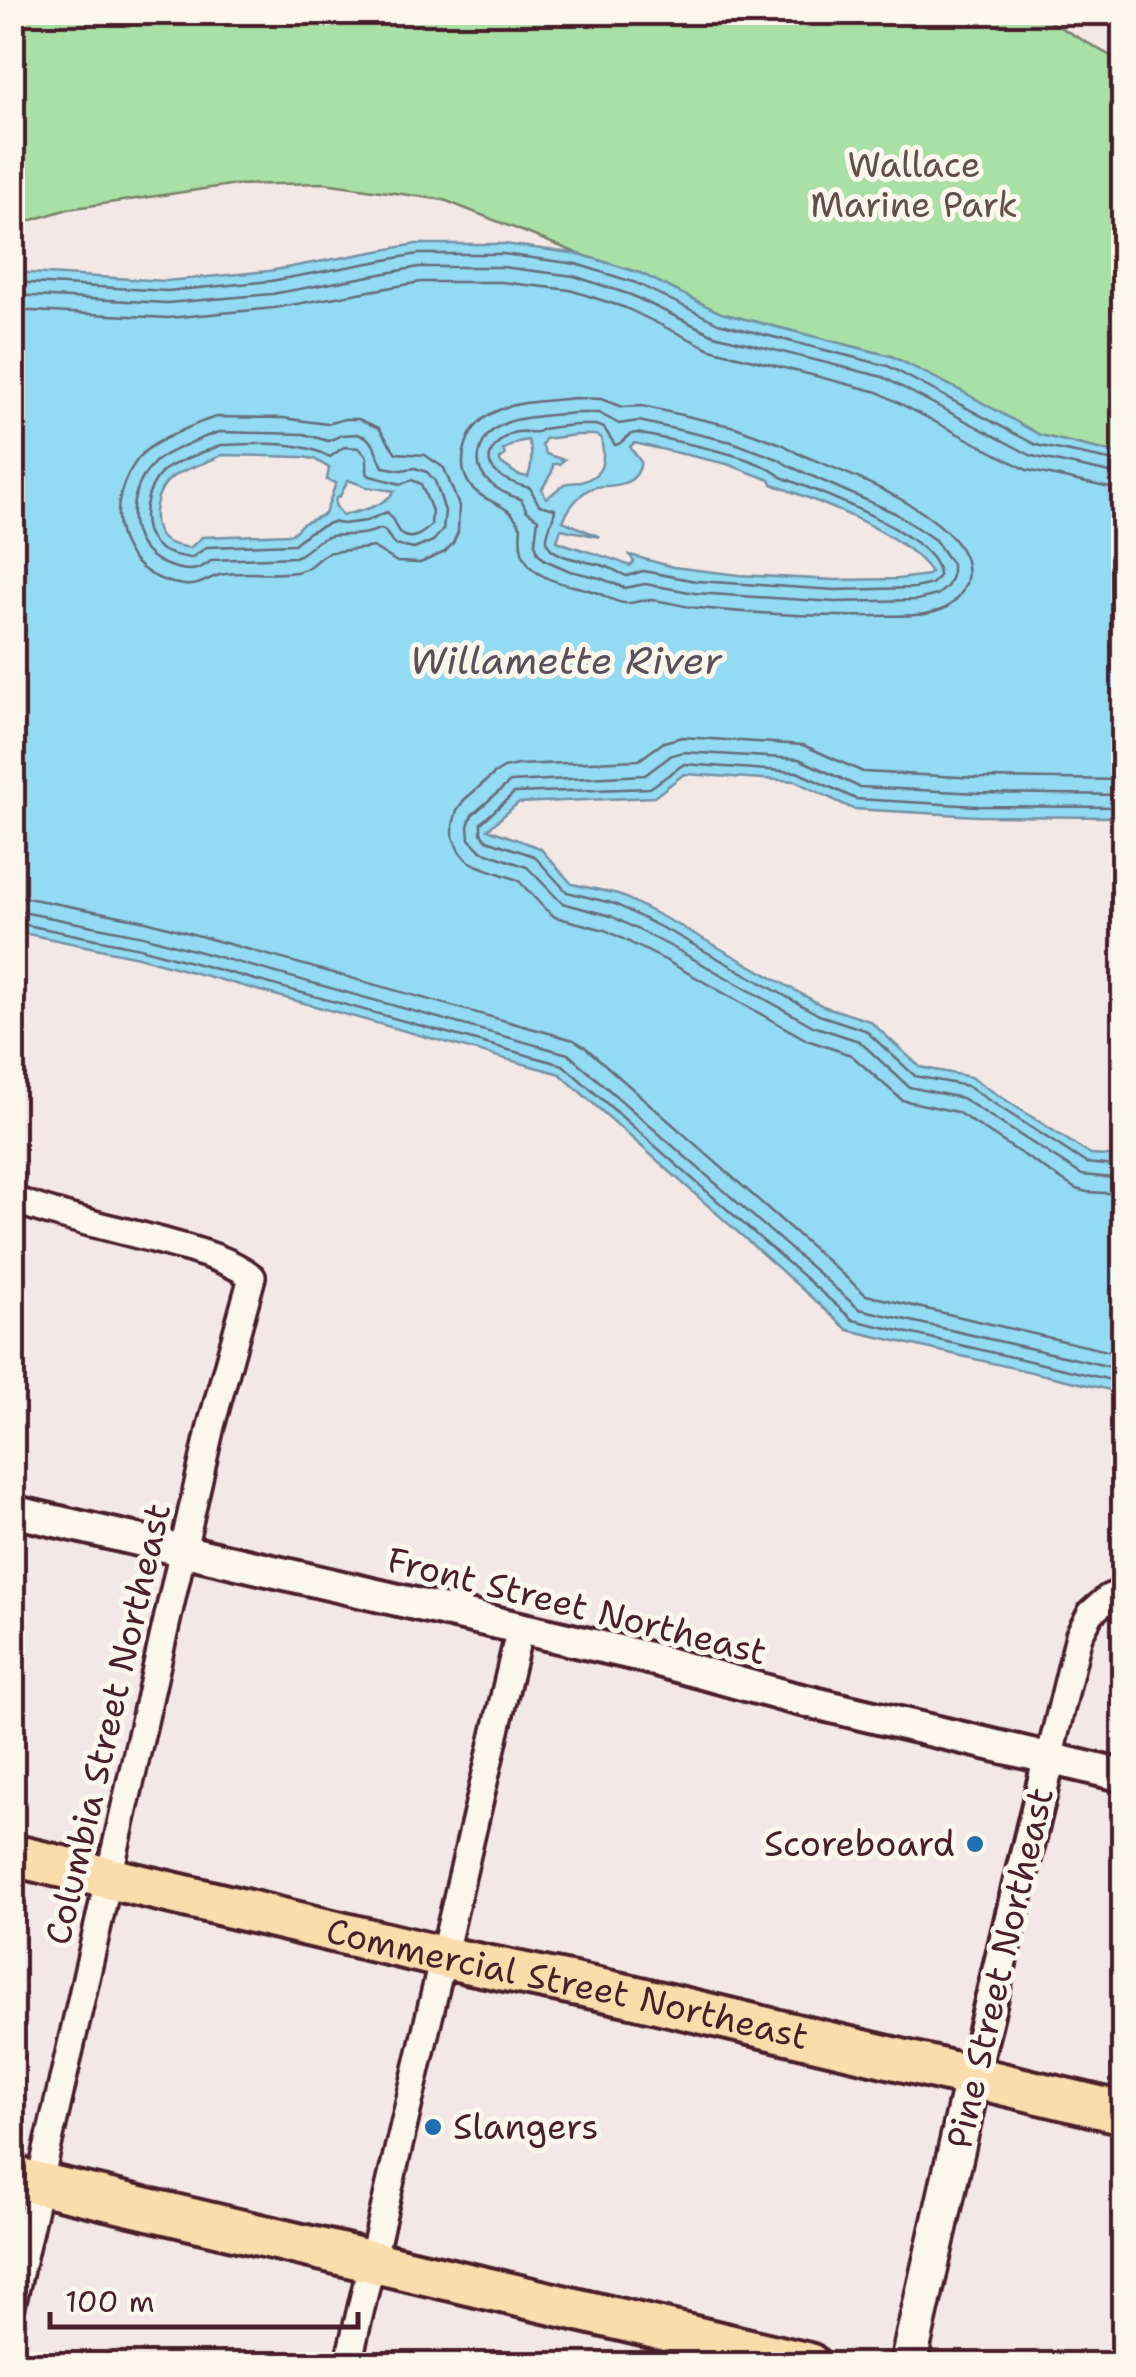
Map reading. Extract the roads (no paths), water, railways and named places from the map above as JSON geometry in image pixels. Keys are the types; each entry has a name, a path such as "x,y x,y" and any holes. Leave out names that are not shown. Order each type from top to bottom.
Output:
{"highway":[{"name":"Commercial Street Northeast","path":"12,1855 1124,2113"},
{"path":"26,2180 809,2364"}],"main road":[{"name":"Pine Street Northeast","path":"908,2364 973,2076"}],"street":[{"name":"Columbia Street Northeast","path":"12,1199 195,1250 252,1277 211,1426 108,1878 26,2180 12,2305"},
{"name":"Front Street Northeast","path":"12,1511 640,1656 807,1702 1124,1776"},
{"name":"Pine Street Northeast","path":"973,2076 1079,1635 1091,1613 1108,1598 1124,1591"},
{"path":"348,2364 520,1628"}],"water":[{"name":"Willamette River","path":"416,244 504,244 579,254 640,273 721,313 891,356 1040,435 1123,455 1123,817 978,816 853,809 795,781 684,774 654,797 518,803 488,829 540,848 572,884 618,894 823,1006 870,1021 920,1067 970,1077 1091,1155 1123,1157 1123,1393 848,1330 560,1074 138,957 13,931 13,272 166,281 269,271","holes":["576,435 601,438 603,459 599,470 589,479 565,484 546,498 542,489 553,464 564,460 546,454 542,445 545,439","528,440 530,444 528,477 500,462 505,455 503,450","634,443 727,464 770,480 881,531 901,543 931,572 898,579 835,580 739,575 673,567 630,555 634,562 630,566 557,541 561,529 600,537 563,521 565,516 586,491 630,480 641,462 630,447","222,455 303,457 329,468 327,480 336,483 325,514 302,524 292,534 202,537 190,548 167,542 155,522 161,490 177,474","348,480 395,491 378,505 342,515 335,505"]}],"place":[{"name":"Scoreboard","path":"975,1844"},
{"name":"Slangers","path":"433,2127"}],"park label":[{"name":"Wallace Marine Park","path":"914,185"}]}
